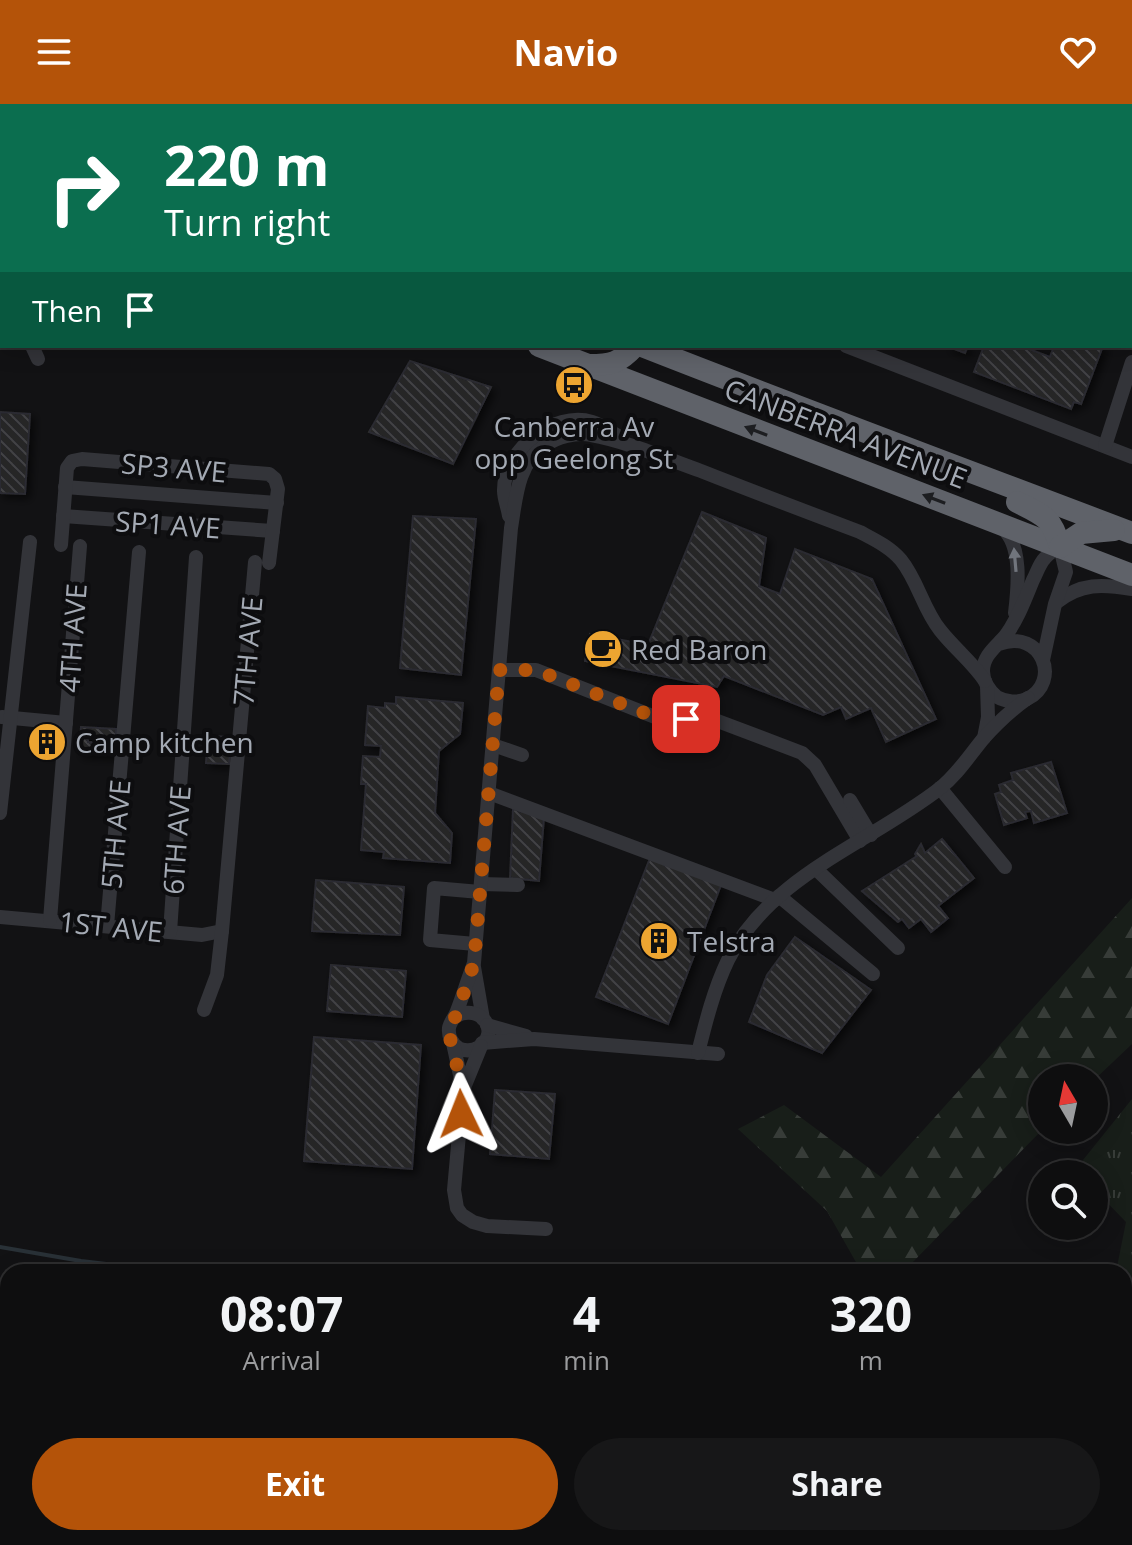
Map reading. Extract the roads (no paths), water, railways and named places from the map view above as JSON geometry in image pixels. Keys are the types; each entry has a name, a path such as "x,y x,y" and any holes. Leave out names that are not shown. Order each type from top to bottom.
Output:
{"highway":[{"name":"CANBERRA AVENUE","path":"544,348 1132,575"},
{"path":"588,365 609,365 636,348"},
{"path":"638,348 637,364 643,377 669,397"},
{"name":"CANBERRA AVENUE","path":"649,348 676,353 1127,531"},
{"path":"946,462 1050,521 1060,547 1081,533 1127,531"}],"street":[{"path":"866,350 1132,457"},
{"path":"1105,446 1132,362"},
{"path":"463,1090 486,1038 474,963 511,528 520,477 533,455 545,445 575,435 590,435 646,450 860,532 901,560 940,631 976,668 997,697 1007,701 1028,698"},
{"name":"SP3 AVE","path":"65,487 67,468 72,461 82,459 269,474 275,479 278,489 277,503"},
{"path":"61,545 65,487 277,503 273,531"},
{"path":"976,515 1005,529 1013,544 1017,556 1017,586 1013,625"},
{"name":"SP1 AVE","path":"63,516 273,531"},
{"name":"7TH AVE","path":"204,1010 217,975 262,563 273,531"},
{"path":"0,813 5,718 30,542"},
{"name":"4TH AVE","path":"50,920 80,546"},
{"path":"984,738 988,717 983,671 985,660 1013,625 1041,563 1049,553 1060,547 1066,572 1055,604 1043,660"},
{"name":"5TH AVE","path":"107,926 139,552"},
{"name":"6TH AVE","path":"170,932 196,557"},
{"path":"1055,604 1077,588 1132,589"},
{"path":"698,1053 729,958 758,916 816,869 940,788 958,772 1012,709 1038,691 1045,671 1038,651 1030,644 1009,640 994,648 963,648 940,631"},
{"path":"499,670 536,670 665,721 707,717 802,753 815,765 866,838"},
{"path":"5,718 66,723"},
{"path":"493,745 522,755"},
{"path":"940,788 1005,867"},
{"path":"489,793 777,898 873,974"},
{"path":"850,800 866,838"},
{"path":"816,869 898,948"},
{"path":"475,944 430,940 434,888 518,885"},
{"name":"1ST AVE","path":"0,917 202,935 222,931"},
{"path":"474,963 448,1030 463,1090 454,1190 457,1208 473,1222 487,1226 546,1229"},
{"path":"456,1016 468,1011 475,1013 485,1022 534,1039"},
{"path":"453,1043 468,1051 482,1045 534,1039 718,1054"}],"waterway":[{"path":"0,1247 106,1264"}],"place":[{"name":"Canberra Av opp Geelong St","path":"574,385"},
{"name":"Red Baron","path":"603,649"},
{"name":"Camp kitchen","path":"47,742"},
{"name":"Telstra","path":"659,941"}]}
